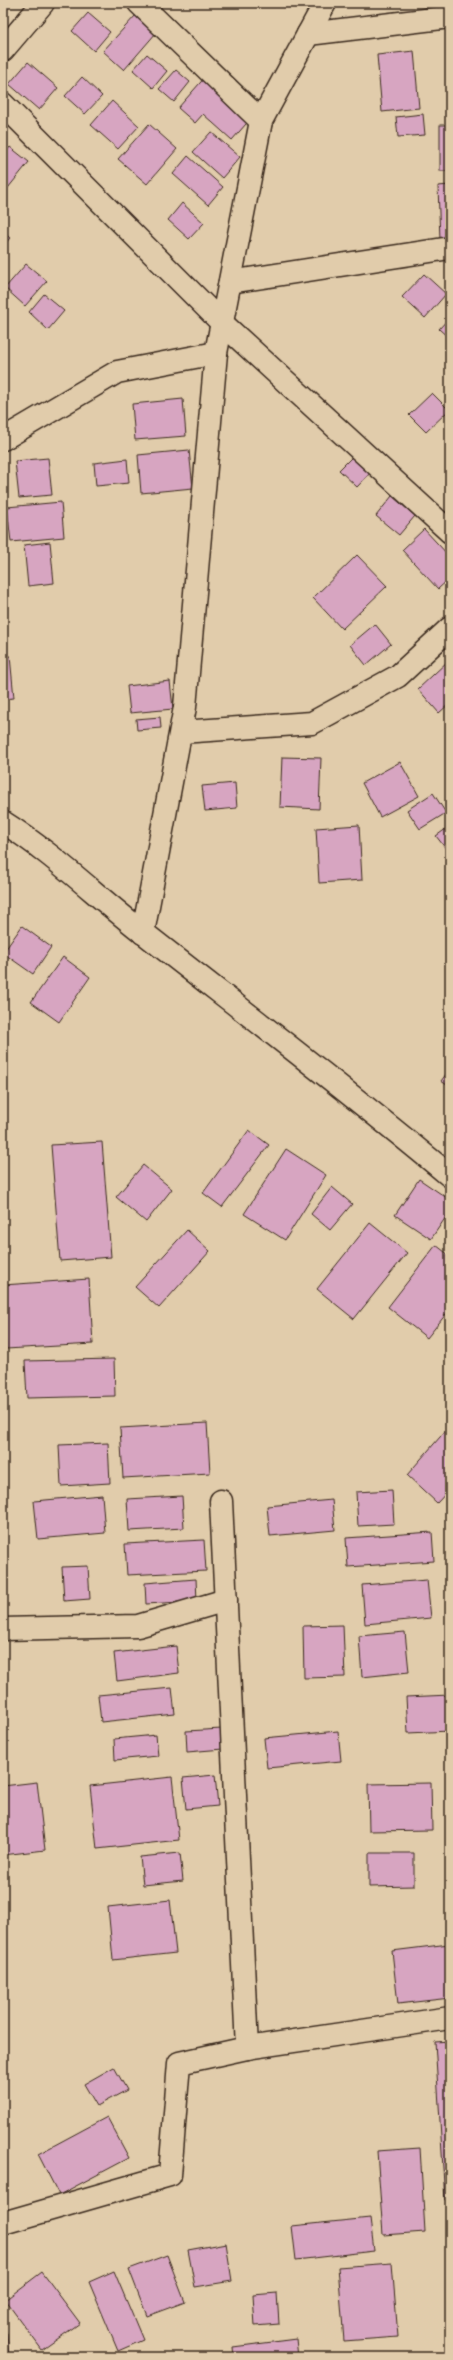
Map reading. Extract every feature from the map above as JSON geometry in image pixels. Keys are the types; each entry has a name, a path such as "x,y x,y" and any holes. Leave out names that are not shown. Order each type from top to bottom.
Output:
{"main road":[{"path":"3,50 43,3"},
{"path":"139,3 261,121"},
{"path":"143,933 181,732 216,353 261,121 325,3"},
{"path":"308,34 450,17"},
{"path":"3,104 222,323 450,532"},
{"path":"230,282 447,252"},
{"path":"3,439 117,372 216,353"},
{"path":"181,732 312,723 398,676 450,628"},
{"path":"3,822 29,839 143,933 372,1110 450,1176"},
{"path":"221,1501 248,2048"},
{"path":"3,1629 138,1626 226,1600"},
{"path":"3,2223 170,2175 179,2063 248,2048 450,2018"}],"building":[{"path":"88,13 110,32 94,51 72,31"},
{"path":"136,15 156,33 124,70 103,51"},
{"path":"414,51 419,108 382,112 377,55"},
{"path":"147,54 167,71 153,88 133,70"},
{"path":"28,62 58,88 39,110 9,84"},
{"path":"176,70 190,82 174,102 159,89"},
{"path":"207,75 253,116 232,140 203,114 195,123 178,108"},
{"path":"82,77 102,96 85,114 65,96"},
{"path":"112,101 139,126 118,149 91,125"},
{"path":"423,114 425,135 398,137 396,117"},
{"path":"149,124 177,149 147,184 118,159"},
{"path":"440,125 450,125 450,171 440,171"},
{"path":"211,132 240,157 222,178 193,152"},
{"path":"10,147 29,162 8,188 3,184 3,155"},
{"path":"188,156 223,187 208,205 173,174"},
{"path":"450,185 450,239 440,240 438,186"},
{"path":"182,203 204,223 189,239 168,220"},
{"path":"3,232 10,238 3,246"},
{"path":"26,264 47,281 25,306 5,288"},
{"path":"424,274 446,294 425,318 402,297"},
{"path":"44,294 64,311 48,330 29,312"},
{"path":"450,317 450,339 439,329"},
{"path":"432,393 449,410 426,432 409,415"},
{"path":"183,399 186,436 135,440 132,404"},
{"path":"189,450 193,488 141,493 138,455"},
{"path":"358,451 375,468 357,487 339,470"},
{"path":"48,458 52,495 19,498 15,461"},
{"path":"127,459 129,483 96,486 94,463"},
{"path":"392,496 415,516 399,535 376,516"},
{"path":"61,502 64,537 11,542 7,507"},
{"path":"424,529 450,557 450,578 438,589 402,550"},
{"path":"50,542 54,583 28,586 24,545"},
{"path":"357,555 387,586 342,629 313,598"},
{"path":"3,617 5,636 3,636"},
{"path":"375,624 391,644 366,665 350,645"},
{"path":"10,656 14,698 3,699 3,657"},
{"path":"449,660 450,703 439,713 418,689"},
{"path":"170,681 173,709 130,713 127,686"},
{"path":"160,717 161,728 137,730 136,719"},
{"path":"282,757 321,758 319,809 280,807"},
{"path":"400,762 419,796 380,817 362,783"},
{"path":"235,783 237,808 205,811 202,786"},
{"path":"433,793 446,813 420,829 407,810"},
{"path":"359,825 362,880 319,883 316,828"},
{"path":"450,826 450,854 436,836"},
{"path":"22,926 51,947 33,974 3,953"},
{"path":"63,957 90,977 59,1022 31,1002"},
{"path":"450,1069 450,1087 441,1081"},
{"path":"249,1130 269,1145 222,1207 203,1193"},
{"path":"102,1142 111,1257 60,1261 51,1145"},
{"path":"286,1149 326,1175 285,1240 244,1214"},
{"path":"143,1165 172,1189 146,1222 116,1197"},
{"path":"419,1179 450,1200 450,1211 431,1239 395,1215"},
{"path":"332,1187 352,1204 330,1230 311,1214"},
{"path":"370,1223 407,1253 354,1319 317,1289"},
{"path":"187,1230 210,1251 159,1308 135,1287"},
{"path":"436,1245 450,1256 450,1309 427,1338 388,1307"},
{"path":"89,1279 93,1344 6,1349 3,1285"},
{"path":"114,1359 115,1396 27,1398 25,1361"},
{"path":"207,1423 210,1473 123,1478 120,1428"},
{"path":"447,1429 450,1432 450,1489 437,1503 407,1475"},
{"path":"108,1443 110,1483 61,1486 59,1445"},
{"path":"392,1490 394,1524 358,1526 356,1492"},
{"path":"102,1495 105,1533 38,1539 34,1501"},
{"path":"182,1496 184,1528 129,1531 127,1499"},
{"path":"332,1500 335,1530 270,1536 267,1506"},
{"path":"432,1532 434,1561 348,1567 346,1538"},
{"path":"204,1540 206,1571 127,1575 125,1544"},
{"path":"88,1566 90,1599 64,1601 62,1567"},
{"path":"196,1579 197,1601 146,1604 145,1583"},
{"path":"427,1580 431,1618 365,1624 362,1585"},
{"path":"343,1625 345,1677 304,1678 303,1626"},
{"path":"405,1632 409,1672 362,1677 359,1636"},
{"path":"176,1646 179,1673 117,1681 114,1653"},
{"path":"172,1688 175,1714 101,1722 98,1695"},
{"path":"450,1695 450,1731 408,1733 406,1697"},
{"path":"222,1729 223,1749 187,1752 186,1731"},
{"path":"338,1731 341,1761 267,1768 264,1738"},
{"path":"156,1735 158,1756 115,1760 114,1739"},
{"path":"215,1775 218,1806 186,1809 183,1778"},
{"path":"172,1777 179,1840 97,1849 90,1786"},
{"path":"37,1782 45,1850 3,1855 3,1786"},
{"path":"431,1783 432,1830 369,1831 368,1784"},
{"path":"180,1853 183,1881 143,1885 140,1857"},
{"path":"369,1853 414,1853 414,1886 369,1887"},
{"path":"170,1900 176,1953 113,1960 108,1907"},
{"path":"449,1944 450,1998 398,2004 392,1951"},
{"path":"450,2041 450,2200 445,2200 435,2042"},
{"path":"114,2067 127,2090 97,2106 84,2084"},
{"path":"107,2117 129,2158 59,2195 38,2154"},
{"path":"420,2148 425,2232 383,2235 377,2151"},
{"path":"370,2218 374,2251 296,2260 292,2226"},
{"path":"226,2243 232,2281 195,2287 188,2250"},
{"path":"167,2255 185,2302 147,2316 129,2269"},
{"path":"392,2263 398,2337 344,2341 338,2267"},
{"path":"114,2271 143,2340 118,2351 89,2282"},
{"path":"42,2272 80,2323 42,2350 5,2300"},
{"path":"277,2293 279,2324 255,2326 253,2295"},
{"path":"3,2333 7,2333 9,2357 3,2357"},
{"path":"296,2339 298,2357 234,2357 233,2347"}]}
